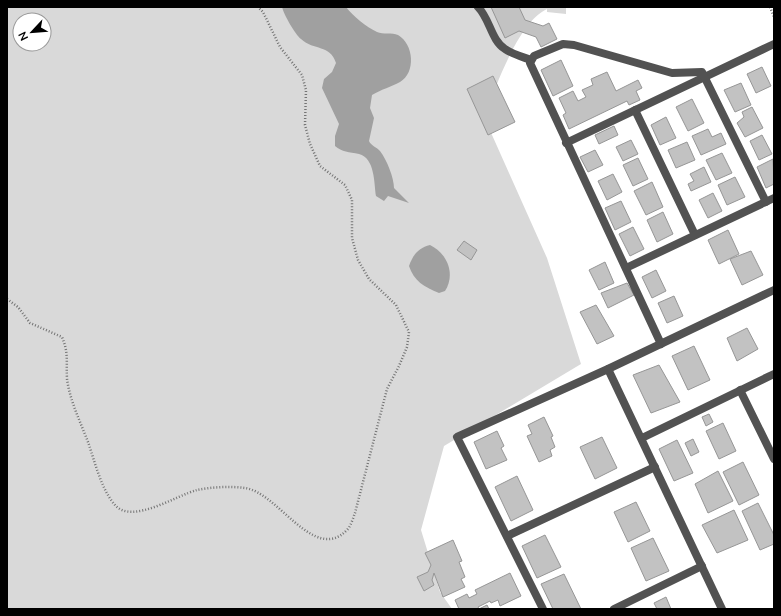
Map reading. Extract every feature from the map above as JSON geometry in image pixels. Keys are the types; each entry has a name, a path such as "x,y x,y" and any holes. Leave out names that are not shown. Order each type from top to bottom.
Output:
{"street":[{"path":"478,7 483,11 499,43 505,50 531,60"},
{"path":"626,268 770,200 706,76 702,72 672,73 651,69 574,45 563,44 534,56 530,63 661,344"},
{"path":"566,143 774,44"},
{"path":"635,110 695,236"},
{"path":"543,609 458,437 608,369 774,290"},
{"path":"608,369 722,609"},
{"path":"642,438 774,374"},
{"path":"740,390 774,459"},
{"path":"507,536 655,467"},
{"path":"614,609 702,566"}],"path":[{"path":"7,299 18,307 30,323 45,331 62,337 68,349 67,378 74,409 100,475 116,506 129,513 147,510 197,490 223,487 247,488 267,498 306,531 322,540 335,538 348,529 355,513 387,389 407,347 410,332 396,305 369,279 358,260 352,238 352,200 345,185 320,166 310,144 305,125 306,90 302,75 280,47 263,12 258,7"},
{"path":"770,7 774,17"}],"shaded area":[{"path":"7,7 566,7 566,14 547,12 547,9 536,16 527,27 517,41 509,57 484,117 547,258 581,364 444,446 421,530 440,592 452,609 7,609"},
{"path":"282,7 346,7 356,18 368,27 379,33 398,35 407,45 410,51 411,66 405,78 400,82 372,95 370,108 374,118 369,141 380,151 388,164 394,188 409,203 388,196 384,201 376,196 373,172 368,160 364,156 343,151 335,146 335,136 339,124 322,88 324,79 332,72 336,63 330,53 326,50 306,43 299,37 290,24"},
{"path":"430,245 441,253 450,271 450,278 445,291 439,293 420,283 414,276 409,266 416,252"}],"building":[{"path":"491,7 519,7 525,20 543,26 549,23 557,39 541,47 536,37 519,31 505,38"},
{"path":"561,60 573,86 553,96 541,70"},
{"path":"762,67 771,86 756,93 747,74"},
{"path":"607,72 616,91 638,80 642,88 636,91 640,100 629,105 627,101 569,129 563,115 566,113 559,98 573,91 578,101 586,97 582,90 593,85 591,79"},
{"path":"493,76 515,122 488,135 467,89"},
{"path":"741,83 751,105 735,112 724,90"},
{"path":"692,99 704,123 688,131 676,107"},
{"path":"752,107 763,128 745,137 737,123 744,117 742,112"},
{"path":"666,117 676,138 660,145 651,125"},
{"path":"614,126 618,135 599,144 595,135"},
{"path":"708,129 712,137 721,133 726,144 701,155 692,136"},
{"path":"762,135 772,154 759,160 750,141"},
{"path":"631,140 638,154 623,161 616,147"},
{"path":"687,142 695,160 676,168 668,150"},
{"path":"595,150 603,165 588,172 580,157"},
{"path":"722,153 732,173 716,180 706,160"},
{"path":"638,158 648,179 633,186 623,165"},
{"path":"773,159 774,184 766,188 757,167"},
{"path":"704,167 711,182 691,191 688,184 694,181 690,174"},
{"path":"613,174 622,192 607,200 598,181"},
{"path":"735,177 745,197 727,205 718,185"},
{"path":"652,182 663,207 646,215 634,191"},
{"path":"713,193 722,211 708,218 699,200"},
{"path":"621,201 631,222 615,230 605,208"},
{"path":"663,212 673,234 657,242 647,220"},
{"path":"633,227 644,249 630,256 619,234"},
{"path":"728,230 739,254 719,264 708,240"},
{"path":"464,241 477,250 471,260 457,250"},
{"path":"751,251 763,275 742,285 730,259"},
{"path":"605,262 614,283 599,290 589,270"},
{"path":"656,270 666,291 652,298 642,277"},
{"path":"627,283 634,295 608,308 601,293"},
{"path":"674,296 683,316 667,323 658,303"},
{"path":"596,305 614,336 597,344 580,312"},
{"path":"747,328 758,349 737,361 727,338"},
{"path":"694,346 710,380 688,390 672,356"},
{"path":"659,365 680,402 651,413 633,375"},
{"path":"709,414 713,422 706,426 702,417"},
{"path":"544,417 553,436 551,437 555,447 550,450 552,456 539,462 527,436 532,434 528,425"},
{"path":"723,423 736,451 719,459 706,431"},
{"path":"497,431 504,446 501,448 507,460 486,469 474,442"},
{"path":"602,437 617,468 595,479 580,447"},
{"path":"693,439 699,452 691,456 685,443"},
{"path":"677,440 693,473 674,481 659,449"},
{"path":"743,462 759,495 739,505 723,472"},
{"path":"718,471 733,501 708,513 695,484"},
{"path":"517,476 533,510 511,521 495,487"},
{"path":"636,502 650,531 628,542 614,512"},
{"path":"758,503 774,535 774,544 760,550 742,511"},
{"path":"734,510 748,540 717,553 702,525"},
{"path":"545,535 561,567 537,578 522,546"},
{"path":"653,538 669,571 646,581 631,548"},
{"path":"453,540 462,561 459,562 465,577 461,579 465,587 443,597 434,573 432,580 434,585 424,591 417,577 428,572 431,565 425,553"},
{"path":"510,573 521,596 500,606 498,600 491,603 490,601 478,607 479,609 459,609 455,600 467,594 469,598 477,594 475,590"},
{"path":"564,574 581,609 553,609 541,584"},
{"path":"666,597 671,609 657,609 654,603"},
{"path":"487,605 489,609 479,609"}]}
